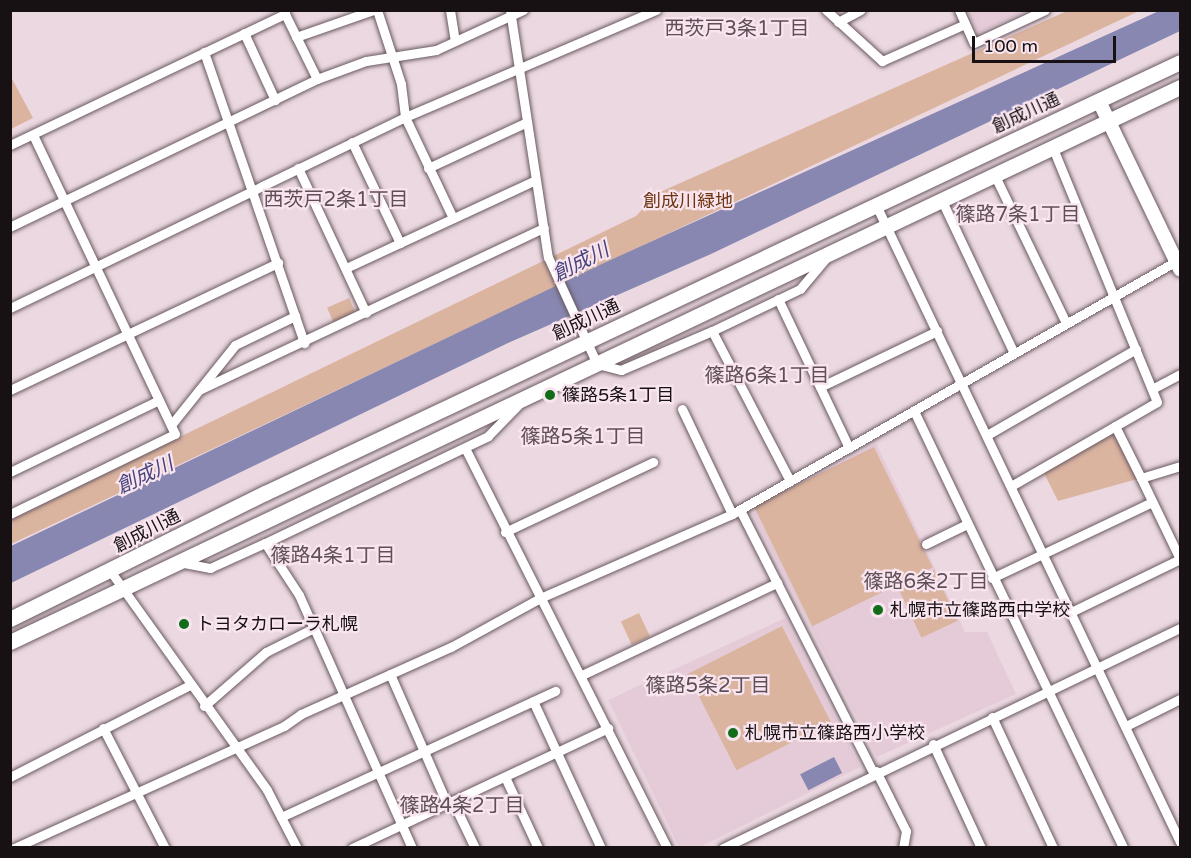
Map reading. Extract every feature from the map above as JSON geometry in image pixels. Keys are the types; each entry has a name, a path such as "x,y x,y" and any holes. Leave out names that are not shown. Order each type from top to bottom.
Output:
{"highway":[{"name":"創成川通","path":"10,619 111,572 583,334 876,205 1180,62"},
{"path":"10,642 1180,87"},
{"path":"265,493 275,517"}],"main road":[{"path":"1099,101 1179,263"}],"street":[{"path":"296,37 375,10 392,57 405,117 453,218"},
{"path":"450,10 455,41"},
{"path":"10,227 317,79 366,61 436,50 510,13 523,10"},
{"path":"10,308 254,194 298,168 405,117 521,71 656,10"},
{"path":"826,10 882,61 965,24"},
{"path":"838,22 861,10"},
{"path":"959,10 974,44 1045,10"},
{"path":"510,13 521,71 536,180 553,271 597,364 621,370 712,331 800,289 828,255"},
{"path":"10,145 285,14 317,79"},
{"path":"244,33 275,100"},
{"path":"204,52 304,343"},
{"path":"428,168 527,122"},
{"path":"10,514 175,434 33,135"},
{"path":"352,142 400,243"},
{"path":"1011,486 1157,402 1115,295 1053,149"},
{"path":"298,168 366,314"},
{"path":"994,176 1066,323"},
{"path":"346,268 536,180"},
{"path":"942,201 1014,353"},
{"path":"876,205 1180,842"},
{"path":"199,390 366,314 544,228"},
{"path":"10,390 278,263"},
{"path":"14,848 137,794 344,694 451,647 540,598 736,512 1115,295 1179,263"},
{"path":"778,299 849,448"},
{"path":"171,425 235,345 295,316"},
{"path":"712,331 790,482"},
{"path":"819,387 937,331"},
{"path":"987,435 1136,349"},
{"path":"1152,389 1180,374"},
{"path":"10,472 159,400"},
{"path":"179,562 210,568 265,543 488,436 521,401"},
{"path":"682,409 736,512 777,583 906,831 903,848"},
{"path":"914,411 992,578 1050,690 1124,848"},
{"path":"1071,612 1180,559 1115,426"},
{"path":"465,448 505,532 582,675 667,848"},
{"path":"505,532 653,462"},
{"path":"1141,478 1180,466"},
{"path":"992,578 1152,501"},
{"path":"926,544 967,524"},
{"path":"265,543 299,595 412,848"},
{"path":"111,572 119,590 236,748 281,817 297,848"},
{"path":"582,675 777,583"},
{"path":"204,706 266,652 314,628"},
{"path":"729,846 875,772 1180,628"},
{"path":"390,674 424,752 475,848"},
{"path":"10,777 190,685"},
{"path":"281,817 555,691"},
{"path":"1126,726 1180,699"},
{"path":"532,701 600,845 589,848"},
{"path":"992,717 1053,848"},
{"path":"103,728 165,848"},
{"path":"354,847 608,728"},
{"path":"933,744 981,848"},
{"path":"505,777 538,848"}],"shaded area":[{"path":"967,11 1027,11 978,33"},
{"name":"札幌市立篠路西中学校","path":"876,443 965,632 987,632 1016,694 877,757 753,514"},
{"name":"札幌市立篠路西小学校","path":"785,618 860,767 700,847 679,847 608,700"}],"green space":[{"name":"創成川緑地","path":"1067,11 1139,11 11,544 10,519 636,216 658,193"},
{"path":"10,75 33,118 11,129 10,129"},
{"path":"349,298 356,314 334,323 327,308"},
{"path":"1115,426 1141,478 1058,501 1042,469"},
{"path":"874,447 933,567 812,626 754,506"},
{"path":"934,570 958,621 921,638 898,587"},
{"path":"639,613 650,637 632,645 621,621"},
{"path":"782,626 831,722 737,770 688,674"}],"water":[{"path":"1159,11 1180,11 1180,31 711,254 508,343 11,583 11,546 604,263"},
{"path":"834,757 842,773 808,790 800,774"}],"place":[{"name":"篠路5条1丁目","path":"550,395"},
{"name":"札幌市立篠路西中学校","path":"878,610"},
{"name":"トヨタカローラ札幌","path":"184,624"},
{"name":"札幌市立篠路西小学校","path":"733,733"}],"district":[{"name":"西茨戸3条1丁目","path":"737,29"},
{"name":"西茨戸2条1丁目","path":"336,200"},
{"name":"篠路7条1丁目","path":"1018,215"},
{"name":"篠路6条1丁目","path":"767,376"},
{"name":"篠路5条1丁目","path":"583,437"},
{"name":"篠路4条1丁目","path":"333,556"},
{"name":"篠路6条2丁目","path":"926,582"},
{"name":"篠路5条2丁目","path":"708,686"},
{"name":"篠路4条2丁目","path":"462,806"}],"water label":[{"name":"創成川","path":"581,263"},
{"name":"創成川","path":"145,476"}]}
